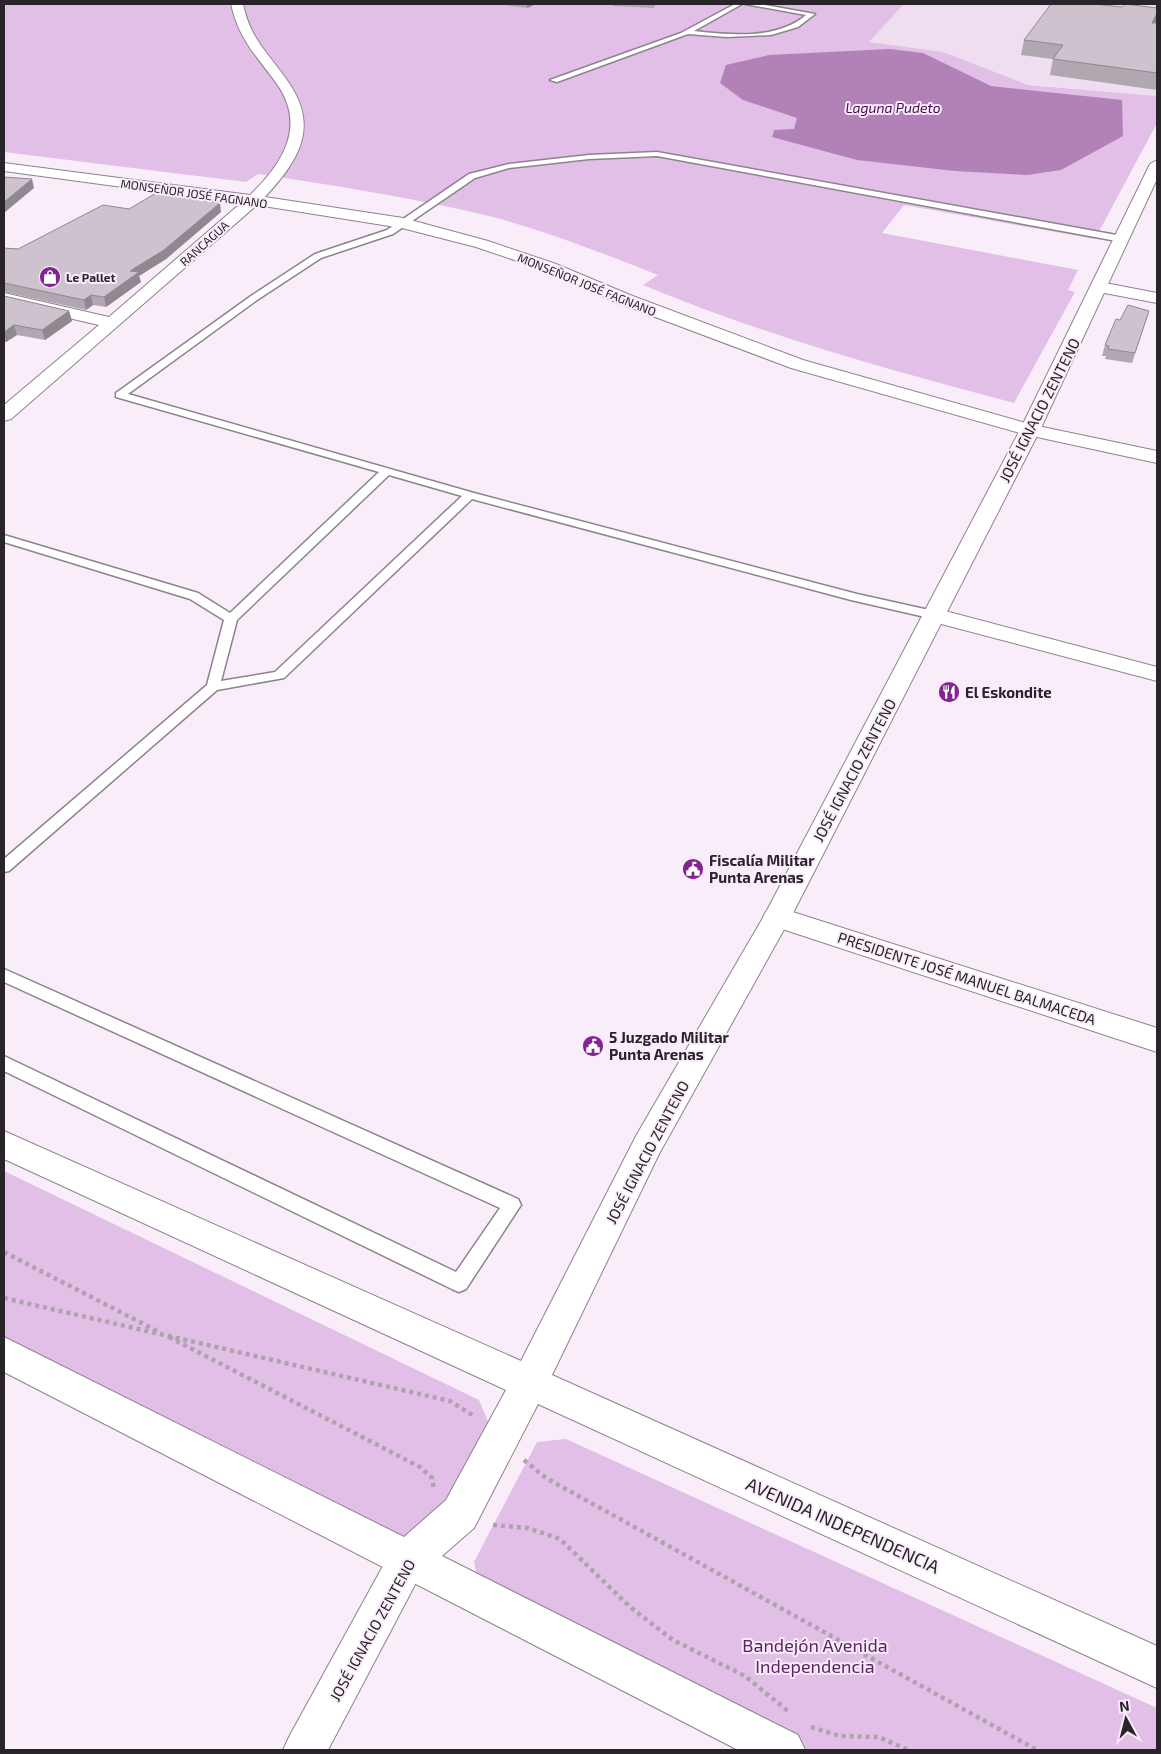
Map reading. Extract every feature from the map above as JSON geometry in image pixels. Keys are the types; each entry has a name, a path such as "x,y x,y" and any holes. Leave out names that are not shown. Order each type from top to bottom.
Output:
{"street":[{"name":"RANCAGUA","path":"4,415 113,323 250,201 279,172 290,156 297,138 298,121 296,106 286,87 252,45 243,28 237,4"},
{"name":"MONSEÑOR JOSÉ FAGNANO","path":"4,167 403,223 482,244 550,266 624,299 797,364 1030,430 1157,457"},
{"name":"JOSÉ IGNACIO ZENTENO","path":"305,1750 408,1560 460,1514 530,1382 647,1146 777,916 1030,430 1156,170"},
{"path":"1100,288 1157,298"},
{"path":"4,298 113,323"},
{"path":"934,615 1157,674"},
{"name":"PRESIDENTE JOSÉ MANUEL BALMACEDA","path":"777,916 1157,1040"},
{"name":"AVENIDA INDEPENDENCIA","path":"4,1144 1157,1667"},
{"path":"4,1354 784,1750"}],"lane":[{"path":"554,80 687,32 739,4"},
{"path":"687,32 716,36 758,34 796,26 812,14 748,4"},
{"path":"934,615 855,597 470,495 120,395 254,298 318,256 390,232 472,176 509,166 589,157 657,154 1122,239"},
{"path":"214,687 231,619 387,471"},
{"path":"4,867 214,687 279,675 470,495"},
{"path":"4,538 194,596 231,619"},
{"path":"4,975 512,1205 459,1283 4,1063"}],"path":[{"path":"4,1298 450,1401 470,1413 499,1440 546,1478 1037,1750"}],"shaded area":[{"path":"904,4 1157,4 1157,96 1010,83 868,42"}],"green space":[{"path":"4,4 904,4 869,42 943,52 1028,85 1157,96 1157,123 1095,239 904,205 882,233 1078,270 1068,290 1075,292 1014,403 920,378 780,336 734,320 643,285 658,275 556,236 493,217 406,198 258,174 246,182 4,152"},
{"path":"4,1171 479,1400 490,1426 427,1541 390,1543 4,1339"},
{"name":"Bandejón Avenida Independencia","path":"566,1439 1157,1708 1157,1750 794,1750 480,1589 474,1562 537,1442"}],"water":[{"name":"Laguna Pudeto","path":"890,49 923,53 991,86 1122,100 1123,136 1061,170 1027,175 955,171 857,160 772,137 774,130 794,129 797,118 743,100 720,83 726,65 769,55"}],"building":[{"path":"1051,4 1094,4 1122,7 1125,4 1157,8 1157,13 1152,23 1157,23 1157,73 1053,59 1063,45 1024,40"},
{"path":"4,177 32,179 4,202"},
{"path":"156,193 220,203 164,250 130,271 139,272 104,297 91,295 84,300 4,283 4,248 18,249 103,205 129,209"},
{"path":"4,296 69,311 42,330 14,325 4,332"},
{"path":"1128,305 1149,311 1135,353 1108,349 1109,346 1105,345 1116,319 1120,320"}],"place":[{"name":"Le Pallet","path":"50,277"},
{"name":"El Eskondite","path":"949,692"},
{"name":"Fiscalía Militar Punta Arenas","path":"693,869"},
{"name":"5 Juzgado Militar Punta Arenas","path":"593,1046"}]}
